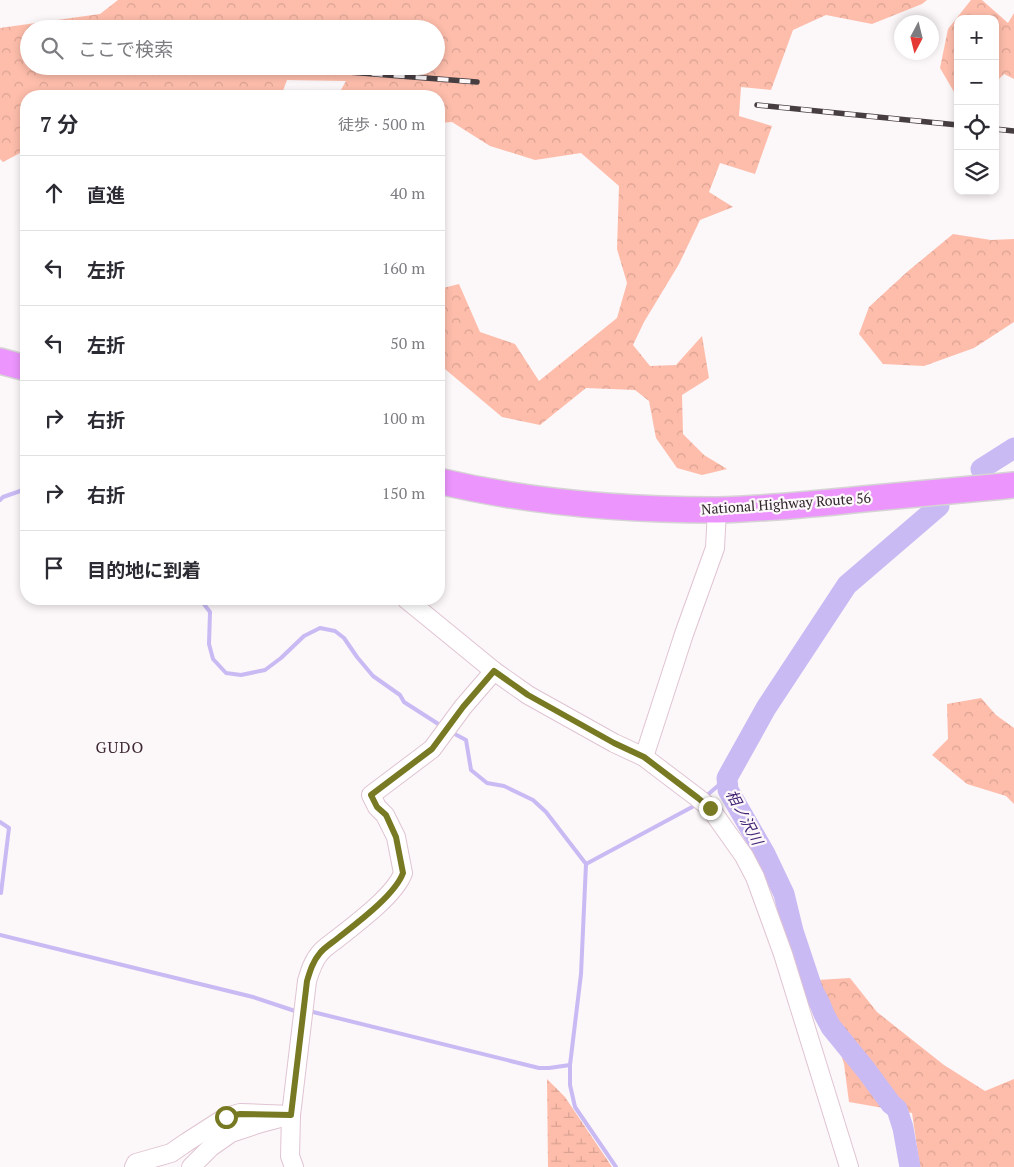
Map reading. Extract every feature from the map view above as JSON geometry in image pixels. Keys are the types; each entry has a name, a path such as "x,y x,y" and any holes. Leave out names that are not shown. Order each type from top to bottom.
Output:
{"highway":[{"path":"0,361 20,366"},
{"name":"National Highway Route 56","path":"445,482 556,501 640,508 717,510 788,506 1014,485"}],"street":[{"path":"644,757 684,634 715,548 717,510"},
{"path":"413,605 494,671 528,695 614,743 644,757 704,803 744,856 755,877 783,954 849,1167"},
{"path":"294,1167 290,1156 291,1115 307,981 312,965 320,952 374,909 392,891 403,873 396,837 386,815 377,807 371,795 432,749 463,707 494,671"},
{"path":"134,1167 136,1164 166,1160 187,1142 226,1117 240,1114 291,1115"},
{"path":"191,1167 211,1147 231,1133 291,1115"}],"green space":[{"path":"118,0 927,0 922,4 872,24 826,15 793,30 771,90 741,87 739,116 772,126 755,174 720,163 709,192 733,207 700,220 679,264 644,322 633,345 650,366 676,365 702,336 709,378 682,395 683,434 704,455 727,469 702,475 677,468 656,438 649,401 635,390 586,388 540,425 502,417 445,369 445,288 459,284 480,332 515,344 539,381 617,318 627,283 617,249 619,186 581,153 535,160 490,146 452,122 445,123 445,90 341,90 346,81 287,80 283,90 20,90 20,153 3,162 0,159 0,28 20,25 20,75 445,75 445,20 57,20 100,14"},
{"path":"971,0 982,0 999,15 959,15"},
{"path":"1014,13 1014,79 1004,74 999,79 999,15 1008,23"},
{"path":"954,21 954,92 940,68 948,29"},
{"path":"953,234 991,240 1014,239 1014,322 974,348 924,366 883,364 859,334 869,307"},
{"path":"981,698 996,715 1014,728 1014,804 1006,796 967,784 932,755 948,739 947,704"},
{"path":"850,978 877,1012 944,1065 985,1091 1014,1079 1014,1167 920,1167 912,1113 849,1102 844,1064 818,980"},
{"path":"547,1079 565,1097 612,1167 548,1167"}],"waterway":[{"name":"相ノ沢川","path":"981,469 1014,448"},
{"path":"0,500 3,497 20,491"},
{"name":"相ノ沢川","path":"910,1167 903,1128 897,1109 891,1104 831,1027 824,1014 813,991 793,931 784,894 765,854 728,790 727,778 766,708 847,585 939,506"},
{"path":"205,605 210,612 209,644 213,659 226,673 241,675 265,670 304,636 320,628 335,631 344,638 373,676 400,695 404,702 443,727"},
{"path":"451,732 466,740 471,770 487,783 504,786 533,800 546,812 586,864 581,974 570,1065 570,1085 575,1107 616,1167"},
{"path":"705,797 727,778"},
{"path":"586,864 698,803"},
{"path":"0,822 9,828 1,893"},
{"path":"0,935 253,997 300,1011"},
{"path":"309,1011 539,1068 570,1065"}],"railway":[{"path":"387,75 477,82"},
{"path":"757,105 954,125"},
{"path":"999,129 1014,131"}],"district":[{"name":"GUDO","path":"120,747"}],"route":[{"path":"226,1117 240,1114 291,1115 307,981 312,965 320,952 367,915 392,891 403,873 396,837 386,815 377,807 371,795 432,749 463,707 494,671 528,695 614,743 644,757 710,808"}]}
